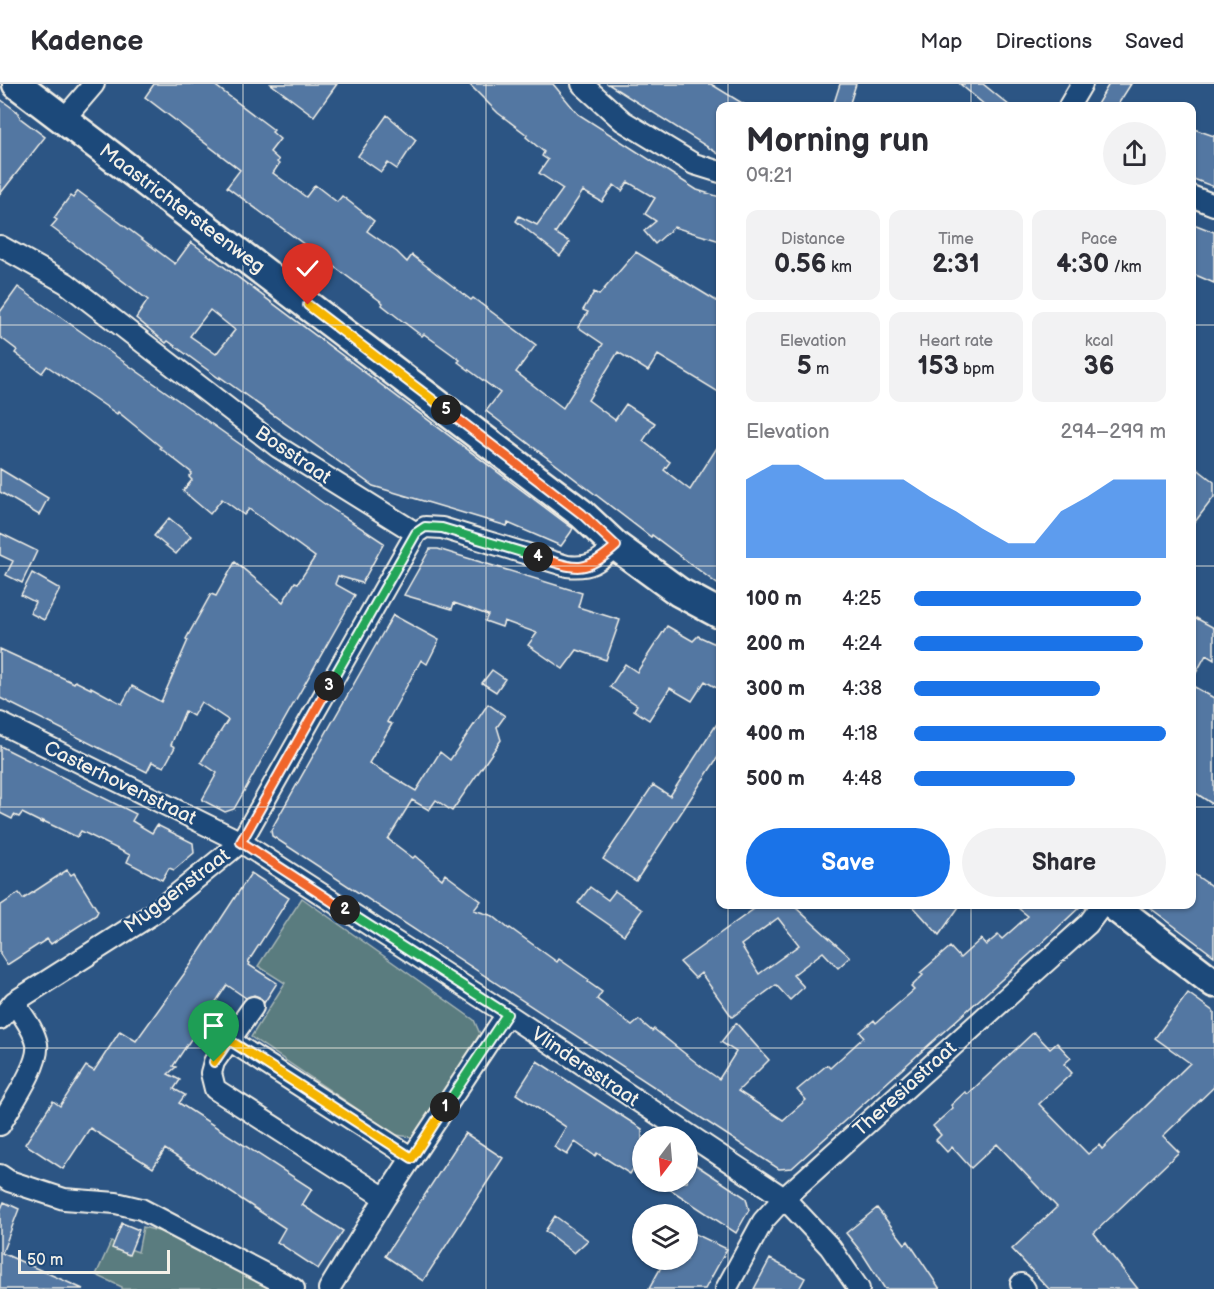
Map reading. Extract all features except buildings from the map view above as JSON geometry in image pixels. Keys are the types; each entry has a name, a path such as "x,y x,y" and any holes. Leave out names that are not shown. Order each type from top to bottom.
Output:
{"main road":[{"name":"Maastrichtersteenweg","path":"17,84 582,514 616,546 679,592 716,612"},
{"path":"1118,909 1214,983"}],"street":[{"path":"64,119 94,84"},
{"path":"582,84 623,121 694,164 716,171"},
{"path":"1071,102 1082,84"},
{"path":"1196,198 1214,205"},
{"name":"Bosstraat","path":"0,246 66,283 278,447 416,533"},
{"path":"416,533 425,527 442,528 567,566 582,568 596,563 616,546"},
{"name":"Muggenstraat","path":"0,1019 14,1002 154,913 241,842 416,533"},
{"name":"Casterhovenstraat","path":"0,723 241,842"},
{"name":"Vlindersstraat","path":"241,842 507,1014 784,1198 830,1247 859,1289"},
{"name":"Theresiastraat","path":"726,1289 763,1221 784,1198 1088,924 1099,909"},
{"path":"0,1125 37,1054 34,1036 14,1002"},
{"path":"253,1007 214,1062 212,1073 215,1089 385,1197"},
{"path":"329,1289 385,1197 507,1014"},
{"path":"229,1040 412,1158"},
{"path":"0,1175 9,1181 64,1199 116,1203 141,1209 294,1289"}],"green space":[{"path":"302,898 474,1020 480,1034 422,1130 412,1137 396,1135 251,1037 285,983 258,966"},
{"path":"143,1227 162,1232 276,1289 122,1289 96,1275 111,1242 138,1252"}],"route":[{"path":"214,1062 229,1040 412,1158 507,1014 241,842 416,533 425,527 433,526 567,566 582,568 596,563 616,546 582,514 308,305"}]}
